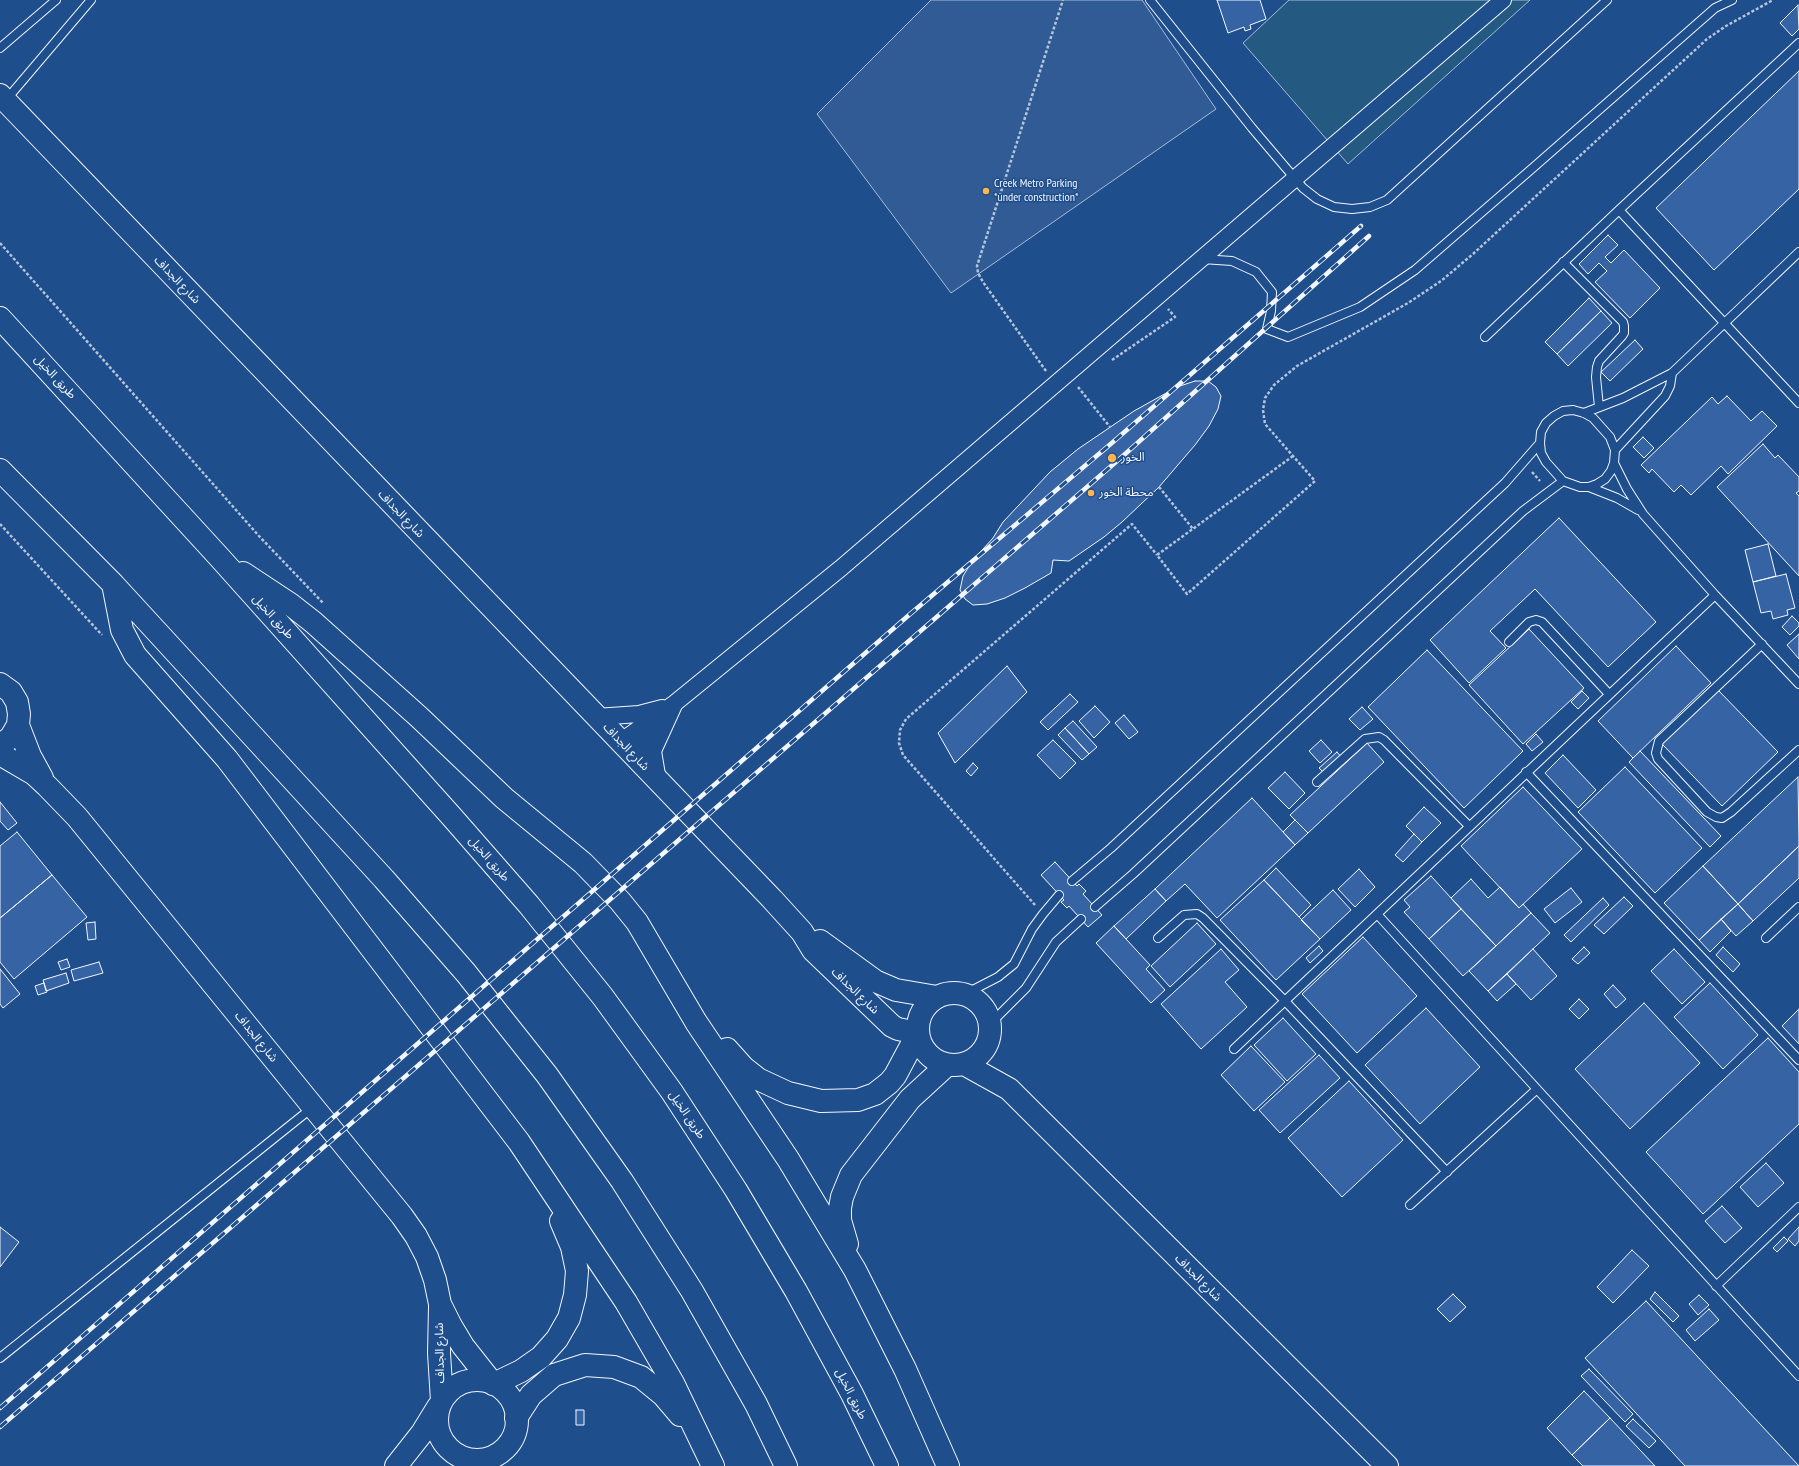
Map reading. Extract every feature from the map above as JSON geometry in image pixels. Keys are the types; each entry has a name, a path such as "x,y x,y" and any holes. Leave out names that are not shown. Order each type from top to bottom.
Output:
{"main road":[{"name":"شارع الجداف","path":"3,98 802,932 813,950 886,1021 898,1029 918,1033 925,1050 931,1057 956,1064 1009,1090"},
{"name":"طريق الخيل","path":"0,318 220,558 452,817 529,906 603,997 672,1092 736,1190 796,1291 852,1394 887,1466"},
{"path":"0,470 113,584 384,879 466,973 547,1075 622,1181 692,1291 756,1404 786,1466"},
{"path":"220,558 290,604 313,622 419,717 504,798 583,862 620,901 637,922 667,970 696,1022 788,1158 855,1270 905,1369 948,1466"},
{"path":"113,584 122,630 135,655 227,759 519,1142 626,1302 673,1383 711,1461"},
{"name":"شارع الجداف","path":"0,684 11,692 17,702 19,714 18,725 30,756 47,786"},
{"path":"0,746 11,737 18,725"},
{"name":"شارع الجداف","path":"0,754 19,764 47,786 77,817 314,1107 416,1236 427,1257 435,1280 440,1304 440,1404"},
{"name":"شارع الجداف","path":"802,932 819,939 865,975 880,984 908,993 937,997 956,993 965,994 982,1006 987,1014 989,1033 996,1064 1009,1090 1387,1466"},
{"path":"667,970 733,1056 744,1068 772,1087 804,1098 839,1101 858,1100 875,1094 883,1089 895,1076 918,1033 920,1016 927,1005 937,997"},
{"path":"855,1270 842,1232 840,1220 842,1197 851,1175 910,1099 925,1084 956,1064 978,1056 989,1033"},
{"path":"494,1384 521,1371 541,1357 557,1339 569,1318 575,1295 577,1270 572,1247 563,1224 550,1203 519,1142"},
{"name":"شارع الجداف","path":"440,1304 463,1346 494,1384"},
{"path":"516,1418 531,1394 554,1375 585,1365 614,1367 641,1377 663,1395 682,1418 711,1461"},
{"path":"396,1466 422,1433 440,1404 449,1392 458,1384 481,1380 494,1384 506,1392 513,1404 516,1418 515,1432 508,1445 498,1454 484,1459 462,1463 457,1455 446,1446 440,1434 437,1421 440,1404"}],"street":[{"path":"626,748 675,704 841,568 1503,0"},
{"path":"596,717 639,714 659,710 675,704"},
{"path":"658,781 653,751 675,704"}],"lane":[{"path":"0,48 56,0"},
{"path":"3,98 91,0"},
{"path":"1150,0 1252,128 1303,188 1317,199 1334,207 1358,209 1370,207 1387,200 1607,0"},
{"path":"1715,8 1719,0"},
{"path":"1201,259 1232,261 1256,272 1272,292 1271,311 1267,329 1288,337 1360,306 1415,270 1715,8 1732,0"},
{"path":"1484,337 1799,43"},
{"path":"1619,210 1799,403"},
{"path":"1584,413 1634,393 1672,373 1799,252"},
{"path":"1564,262 1623,322 1624,326 1624,333 1600,361 1597,367 1596,377 1599,407"},
{"path":"1615,450 1665,396 1670,386 1672,373"},
{"path":"1574,410 1593,418 1610,437 1615,450 1614,463 1605,479 1589,487 1580,487 1563,481 1546,462 1541,453 1541,432 1546,423 1554,416 1563,411 1574,410"},
{"path":"1072,881 1499,489 1540,443"},
{"path":"1614,463 1627,489 1643,514 1715,595 1799,684"},
{"path":"1095,907 1139,868 1523,511 1563,481"},
{"path":"1589,487 1617,498 1643,514"},
{"path":"1234,1049 1715,595"},
{"path":"1509,642 1529,622 1536,620 1542,622 1609,694"},
{"path":"1762,644 1659,741 1656,753 1658,759 1707,812 1716,818 1722,818 1731,812 1799,750"},
{"path":"1317,782 1366,739 1370,737 1379,738 1384,740 1469,826"},
{"path":"1526,772 1799,1060"},
{"path":"965,994 998,977 1010,968 1042,914 1059,895"},
{"path":"1766,938 1799,907"},
{"path":"1158,938 1184,916 1197,914 1202,918 1285,1001 1446,1172"},
{"path":"1377,914 1799,1376"},
{"path":"989,1033 1026,988 1056,942 1081,919"},
{"path":"1410,1205 1537,1089"},
{"path":"0,1358 314,1107"},
{"path":"1716,1286 1799,1207"}],"path":[{"path":"1056,384 982,282 977,266 1063,0"},
{"path":"1042,914 903,755 899,743 900,730 906,719 1132,524 1187,594 1315,482 1265,424 1263,410 1265,398 1274,385 1297,366 1408,304 1441,281 1473,254 1707,39 1726,26 1773,0"},
{"path":"0,243 259,536 328,608"},
{"path":"1110,361 1175,317"},
{"path":"1076,385 1110,427"},
{"path":"1157,555 1293,456"},
{"path":"1522,464 1540,481 1547,492"},
{"path":"1160,487 1194,529"}],"shaded area":[{"name":"Creek Metro Parking *under construction*","path":"931,0 1142,0 1216,109 951,293 817,114"},
{"path":"1289,0 1530,0 1348,164 1243,43"}],"building":[{"path":"1217,0 1260,0 1266,19 1250,25 1251,29 1245,31 1244,27 1228,33"},
{"path":"1798,5 1799,29 1792,36 1780,23"},
{"path":"1799,71 1799,189 1714,270 1656,208"},
{"path":"1608,235 1618,245 1605,257 1611,263 1624,250 1660,288 1630,318 1595,282 1607,271 1599,263 1588,274 1579,264"},
{"path":"1589,298 1601,311 1557,354 1545,342"},
{"path":"1601,311 1612,323 1568,366 1557,354"},
{"path":"1635,340 1643,349 1610,381 1601,372"},
{"name":"محطة الخور","path":"1195,381 1208,381 1216,387 1221,396 1218,409 1209,426 1195,445 1159,487 1104,537 1069,561 1053,560 1051,573 1005,598 987,604 973,605 965,599 960,590 963,576 973,560 993,538 1003,522 1050,472 1078,449 1134,411 1177,387"},
{"path":"1727,396 1751,421 1762,411 1777,426 1728,474 1721,466 1691,495 1681,485 1674,492 1652,469 1649,473 1641,465 1712,397 1718,404"},
{"path":"1643,437 1654,448 1644,458 1633,447"},
{"path":"1763,444 1775,458 1778,455 1799,477 1799,491 1796,493 1799,496 1799,576 1717,487"},
{"path":"1559,518 1656,622 1608,667 1535,589 1490,631 1506,648 1469,683 1430,640"},
{"path":"1768,544 1776,576 1753,582 1745,550"},
{"path":"1786,574 1795,608 1787,610 1788,615 1773,619 1771,611 1761,613 1753,582"},
{"path":"1792,616 1799,623 1799,626 1790,635 1782,627"},
{"path":"1529,629 1584,688 1523,744 1469,685"},
{"path":"1799,634 1799,659 1787,645"},
{"path":"1676,646 1711,683 1633,758 1598,721"},
{"path":"1427,650 1523,751 1464,808 1368,707"},
{"path":"1007,666 1027,692 955,763 938,733"},
{"path":"1718,690 1778,752 1722,806 1662,744"},
{"path":"1582,691 1589,698 1578,709 1571,702"},
{"path":"1070,694 1078,702 1048,730 1040,722"},
{"path":"1095,706 1110,722 1094,738 1079,721"},
{"path":"1362,707 1373,719 1360,730 1349,719"},
{"path":"1124,715 1138,732 1129,739 1115,723"},
{"path":"1073,721 1097,747 1089,754 1065,728"},
{"path":"1065,728 1089,754 1082,760 1058,735"},
{"path":"1536,734 1543,742 1532,751 1526,744"},
{"path":"1053,740 1076,763 1060,779 1037,755"},
{"path":"1321,740 1332,752 1320,763 1309,751"},
{"path":"1367,743 1384,762 1308,833 1290,815"},
{"path":"1640,751 1721,836 1710,847 1629,762"},
{"path":"1337,752 1342,758 1325,774 1319,768"},
{"path":"1563,755 1596,790 1578,808 1545,773"},
{"path":"973,763 978,768 971,776 966,771"},
{"path":"1625,767 1702,848 1655,893 1578,812"},
{"path":"1285,772 1305,793 1289,809 1268,788"},
{"path":"1798,777 1799,846 1738,904 1703,866"},
{"path":"1523,787 1582,849 1519,908 1461,846"},
{"path":"1252,798 1295,845 1217,918 1185,884 1166,901 1155,889"},
{"path":"0,802 17,823 8,830 0,821"},
{"path":"1424,807 1441,823 1422,842 1406,826"},
{"path":"1295,820 1308,833 1295,845 1283,832"},
{"path":"17,832 52,875 0,918 0,846"},
{"path":"1414,834 1422,842 1403,862 1395,855"},
{"path":"1799,846 1799,878 1753,921 1738,904"},
{"path":"1055,862 1077,886 1079,884 1086,891 1083,894 1102,915 1088,927 1069,906 1067,908 1061,902 1064,900 1041,875"},
{"path":"1703,866 1738,904 1699,940 1664,903"},
{"path":"1276,868 1311,905 1299,917 1264,880"},
{"path":"1359,869 1375,887 1355,907 1338,889"},
{"path":"52,875 87,917 14,979 0,962 0,918"},
{"path":"1431,876 1461,909 1429,939 1404,912 1410,907 1404,900"},
{"path":"1471,879 1488,898 1500,887 1519,908 1523,904 1531,913 1496,946 1451,898"},
{"path":"1264,880 1320,939 1276,980 1220,920"},
{"path":"1571,888 1582,902 1555,923 1544,909"},
{"path":"1155,889 1166,901 1126,939 1114,926"},
{"path":"1333,890 1351,910 1320,939 1301,920"},
{"path":"1624,897 1633,906 1604,934 1594,925"},
{"path":"1603,898 1609,905 1571,942 1564,935"},
{"path":"1738,904 1753,921 1736,936 1721,919"},
{"path":"1461,909 1496,946 1463,976 1429,939"},
{"path":"1531,913 1550,933 1488,991 1469,971"},
{"path":"1721,919 1731,931 1710,952 1699,940"},
{"path":"95,922 96,939 88,940 86,923"},
{"path":"1197,923 1216,944 1170,987 1151,966"},
{"path":"1114,926 1150,965 1146,969 1165,990 1151,1003 1096,943"},
{"path":"1363,937 1417,996 1357,1053 1302,994"},
{"path":"1319,946 1323,951 1310,963 1306,958"},
{"path":"1584,947 1590,953 1578,964 1572,959"},
{"path":"1723,947 1740,964 1733,972 1716,955"},
{"path":"1221,949 1239,970 1225,982 1247,1007 1201,1049 1161,1004"},
{"path":"1533,949 1557,976 1531,1000 1507,974"},
{"path":"1674,949 1705,982 1682,1004 1651,971"},
{"path":"67,959 70,967 61,970 58,962"},
{"path":"99,962 103,973 74,981 71,970"},
{"path":"0,969 20,994 3,1008 0,1004"},
{"path":"66,973 69,983 46,991 43,980"},
{"path":"1507,974 1516,984 1497,1001 1488,991"},
{"path":"44,983 47,992 38,995 35,986"},
{"path":"1710,983 1758,1035 1723,1069 1674,1017"},
{"path":"1613,985 1626,999 1616,1008 1604,994"},
{"path":"1579,999 1589,1009 1579,1019 1569,1009"},
{"path":"1644,1003 1700,1063 1630,1129 1575,1069"},
{"path":"1426,1008 1480,1067 1420,1124 1365,1065"},
{"path":"1799,1009 1799,1044 1782,1026"},
{"path":"1283,1018 1316,1054 1287,1081 1254,1045"},
{"path":"1768,1038 1799,1072 1799,1124 1703,1214 1646,1152"},
{"path":"1251,1046 1285,1082 1254,1111 1221,1075"},
{"path":"1319,1055 1340,1078 1280,1133 1259,1110"},
{"path":"1349,1081 1403,1140 1342,1197 1288,1138"},
{"path":"1766,1163 1784,1183 1758,1207 1740,1187"},
{"path":"1722,1206 1742,1228 1725,1243 1705,1221"},
{"path":"0,1227 19,1242 0,1267"},
{"path":"1799,1227 1799,1241 1795,1246 1788,1239"},
{"path":"1784,1237 1788,1241 1777,1252 1773,1248"},
{"path":"1632,1250 1649,1266 1613,1303 1597,1287"},
{"path":"1655,1292 1679,1316 1673,1322 1650,1299"},
{"path":"1453,1294 1466,1307 1450,1322 1437,1309"},
{"path":"1699,1295 1709,1305 1698,1315 1689,1304"},
{"path":"1646,1301 1799,1466 1685,1466 1585,1358"},
{"path":"1709,1309 1719,1320 1695,1341 1686,1330"},
{"path":"1589,1369 1633,1414 1625,1422 1581,1376"},
{"path":"1584,1391 1610,1418 1572,1455 1547,1428"},
{"path":"576,1410 584,1410 584,1425 576,1425"},
{"path":"1610,1418 1655,1466 1583,1466 1572,1455"},
{"path":"1633,1419 1656,1441 1649,1448 1626,1426"}],"railway":[{"path":"0,1408 909,615 1113,442 1361,226"},
{"path":"0,1427 1124,455 1369,236"}],"place":[{"name":"Creek Metro Parking *under construction*","path":"986,191"},
{"name":"الخور","path":"1112,458"},
{"name":"محطة الخور","path":"1091,493"}]}
